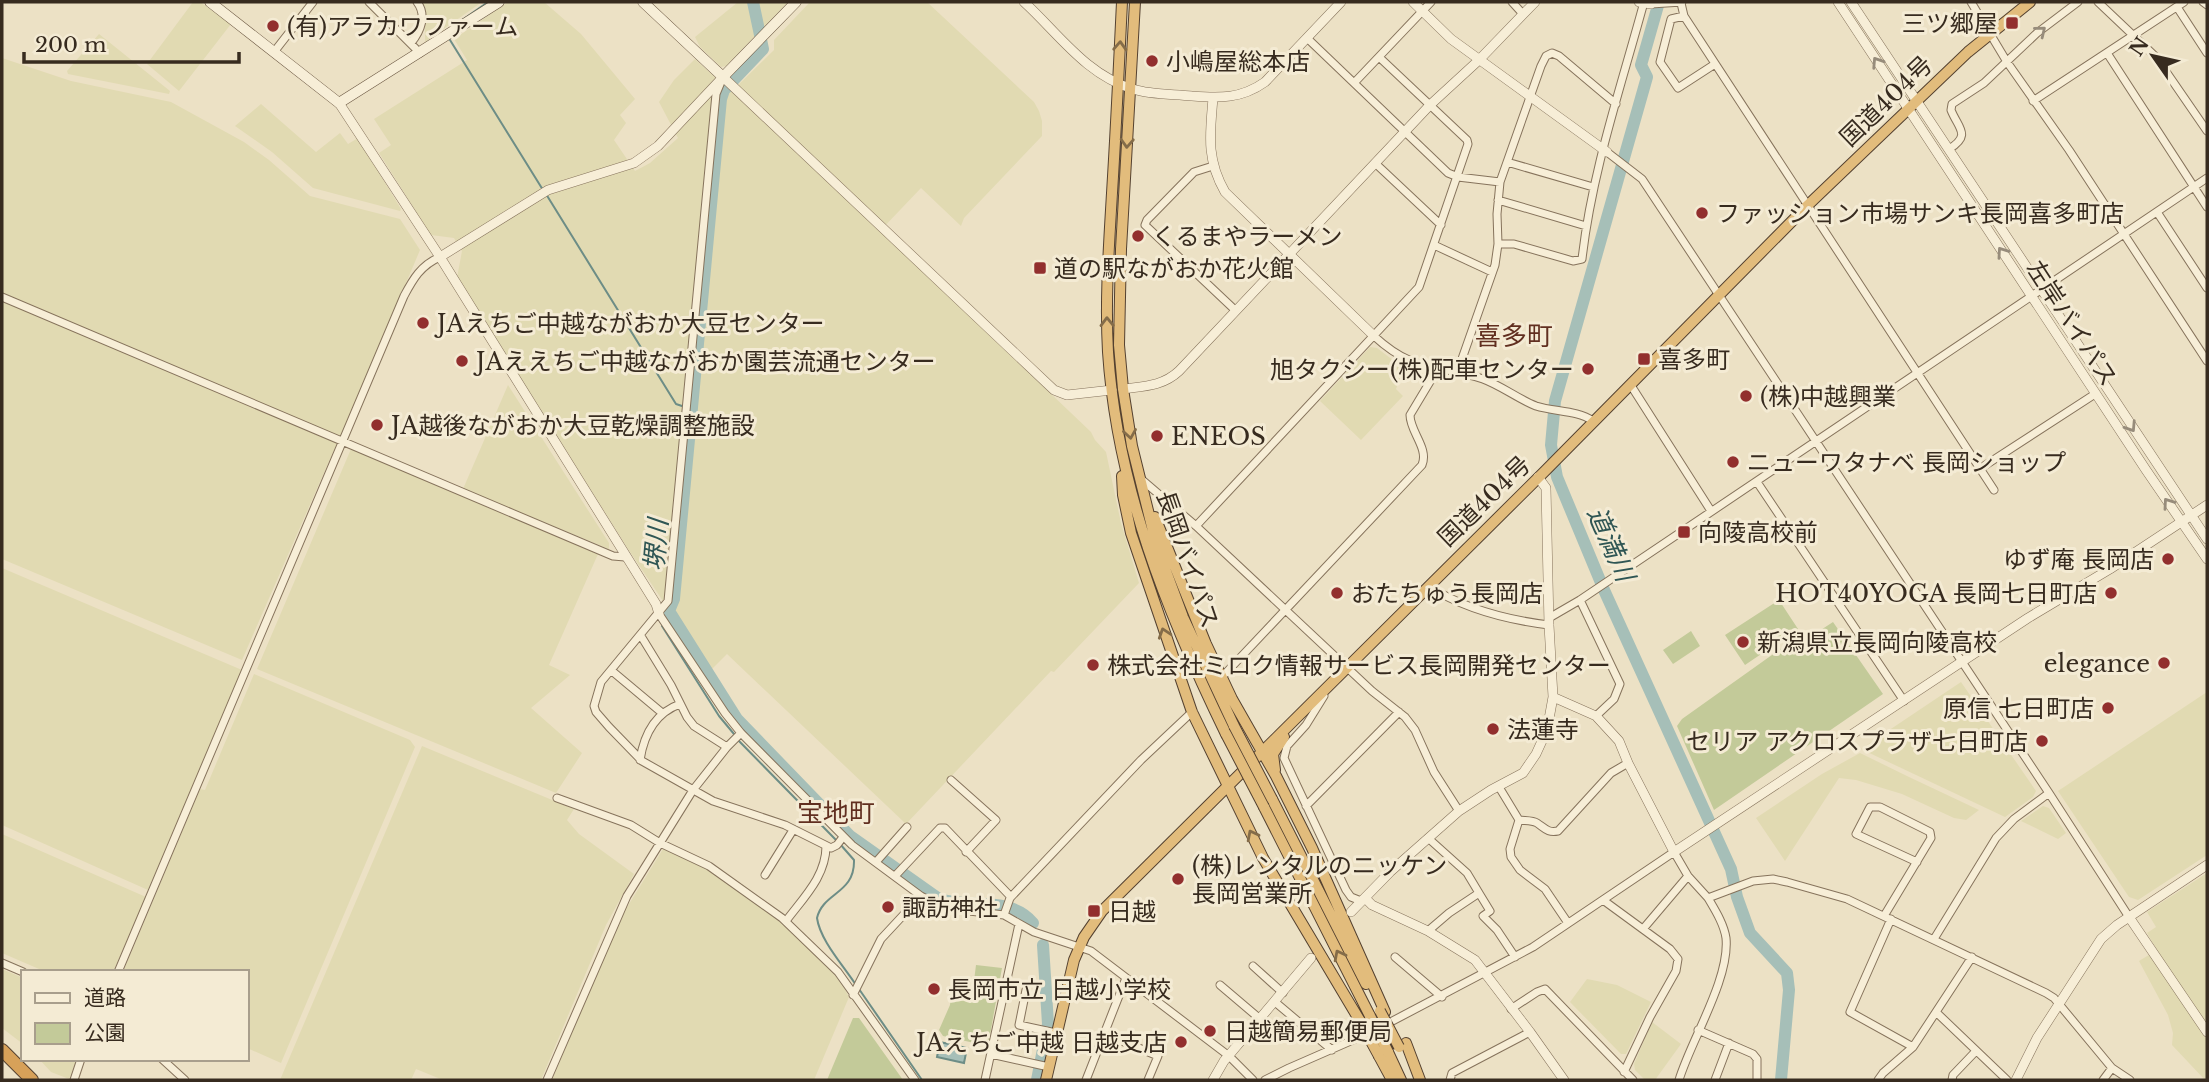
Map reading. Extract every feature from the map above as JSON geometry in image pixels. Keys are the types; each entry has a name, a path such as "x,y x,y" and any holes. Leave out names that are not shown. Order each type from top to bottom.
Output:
{"highway":[{"name":"長岡バイパス","path":"1122,2 1124,86"},
{"name":"長岡バイパス","path":"1135,2 1124,86 1108,274 1108,351 1157,547 1230,730"},
{"name":"国道404号","path":"1046,1080 1043,1066 1050,1032 1079,946 1110,904 1808,205 1991,32 2030,2"},
{"name":"長岡バイパス","path":"1118,390 1119,442 1135,506 1159,583 1183,644 1268,803 1373,1015"},
{"path":"1119,442 1123,495 1131,533 1192,712 1263,858 1415,1080"},
{"path":"1139,477 1206,644 1312,848 1373,1015 1393,1049 1420,1080"},
{"path":"1276,776 1274,750 1321,692"},
{"path":"1392,1080 1393,1049"},
{"path":"1393,1049 1401,1080"},
{"path":"2,1050 32,1080"}],"main road":[{"path":"210,2 339,103 499,2"},
{"path":"643,2 723,77 796,2"}],"street":[{"path":"274,52 313,2"},
{"path":"369,2 420,53"},
{"path":"411,43 422,30 421,7 416,2"},
{"path":"1024,2 1088,67 1124,86 1213,97 1231,97 1252,91 1265,82 1341,2"},
{"path":"1413,2 1451,39 1642,178 2207,1032"},
{"path":"1354,83 1431,2"},
{"path":"1512,2 1522,13"},
{"path":"723,77 1054,390 1067,395 1166,382 1180,371 1430,105 1479,60 1535,2"},
{"name":"左岸バイパス","path":"1838,2 1913,105 1949,149 2207,539"},
{"name":"左岸バイパス","path":"1851,2 2032,296 2207,559"},
{"path":"1970,2 2033,102 2207,361"},
{"path":"1949,149 1959,142 1962,136 1951,110 1952,104 1984,83 2037,33 2078,2"},
{"path":"2098,2 2134,34 2169,75 2207,131"},
{"path":"2033,102 2184,2"},
{"path":"2203,2 2207,5"},
{"path":"1499,244 1514,244 1578,261 1582,259 1593,187 1644,3 1677,3 1994,490"},
{"path":"2177,7 2207,53"},
{"path":"1684,16 1671,19 1660,62 1678,88 1715,64"},
{"path":"1307,38 1448,173 1458,177 1500,182"},
{"path":"1457,373 1499,244 1500,182 1546,57 1552,53 1559,56 1616,104"},
{"path":"2107,53 2207,207"},
{"path":"1196,526 1419,286 1468,144 1379,57"},
{"path":"119,970 413,278 422,268 548,190 621,168 646,155 723,77"},
{"path":"723,77 716,94 669,594 666,606 599,687 594,706 596,712 640,760 713,801 793,830 826,846 834,847 843,838"},
{"path":"1213,97 1210,140 1213,166 1225,192 1374,336 1397,355 1437,370 1486,380 1530,403 1586,416 1593,421"},
{"path":"339,103 440,257 656,604 659,614 741,733 843,838 921,896 937,906 951,910 1004,915 1047,937 1091,951 1229,1056 1253,1080"},
{"path":"1507,162 1593,187"},
{"path":"1375,163 1441,225"},
{"path":"1213,166 1194,172 1144,225 1235,310"},
{"path":"1428,586 1451,598 1519,621 1549,621 2207,178"},
{"path":"1498,200 1586,226"},
{"path":"2157,212 2207,288"},
{"path":"1434,245 1492,272"},
{"path":"2,297 613,556 625,557"},
{"path":"1222,677 1422,465 1423,453 1410,415 1437,370"},
{"path":"1630,384 1711,511"},
{"path":"1981,468 2095,394"},
{"path":"1351,912 1459,811 1522,773 1536,754 1550,722 1553,697 1546,488 1542,474"},
{"path":"1139,477 1196,526 1346,667 1399,712 1415,730 1434,772 1459,811"},
{"path":"1757,482 1904,701"},
{"path":"1265,1080 1358,1039 1515,957 2028,618 2110,569 2207,505"},
{"path":"1580,600 1620,684 1614,699 1596,716"},
{"path":"641,636 694,726 727,747"},
{"path":"612,671 661,712"},
{"path":"1336,679 1306,725 1284,752 1286,765 1346,890 1351,897 1363,900 1428,931 1467,954 1480,966 1563,1080"},
{"path":"1553,697 1596,716 1619,741 1674,852 1688,876 1708,898 1726,936 1723,967 1679,1080"},
{"path":"640,760 648,735 661,712 680,704"},
{"path":"1004,915 1007,903 1012,897 1141,760 1192,712"},
{"path":"1306,806 1399,712"},
{"path":"547,1080 618,912 693,790 741,733"},
{"path":"1519,820 1537,823 1548,831 1558,831 1611,772 1628,763"},
{"path":"951,780 996,820 966,852"},
{"path":"1499,787 1519,820 1510,849 1511,857 1520,870 1545,889 1569,923"},
{"path":"1934,939 1996,838 2014,818 2049,793"},
{"path":"557,798 631,825 660,843 709,866 786,921 838,972 915,1080"},
{"path":"1913,1047 1850,1012 1887,918 1931,838 1930,832 1880,807 1870,807 1856,834 1917,862"},
{"path":"876,862 906,827"},
{"path":"895,876 940,828 945,828 1012,897"},
{"path":"765,875 793,830"},
{"path":"1428,838 1467,873 1490,911 1483,916 1497,930 1515,957"},
{"path":"786,921 822,872 826,846"},
{"path":"2016,1080 2058,1003 2101,939 2207,865"},
{"path":"1643,929 1688,876"},
{"path":"1708,898 1753,881 1773,879 1832,895 1887,918 2046,993 2058,1003 2112,1068 2130,1080"},
{"path":"1428,931 1479,893"},
{"path":"853,995 881,939 921,896"},
{"path":"1603,900 1676,954 1679,965 1624,1072"},
{"path":"985,1080 1019,923"},
{"path":"1395,957 1442,997"},
{"path":"1878,1080 1913,1047 1972,957"},
{"path":"1213,1080 1229,1056 1311,958"},
{"path":"2,962 21,971"},
{"path":"1253,966 1283,993"},
{"path":"1086,1080 1126,978"},
{"path":"1220,985 1261,1019"},
{"path":"1511,1009 1545,989 1633,1080"},
{"path":"1026,990 1019,1025 1050,1032"},
{"path":"1275,1002 1332,1050"},
{"path":"1937,1013 2007,1080"},
{"path":"1698,1030 1753,1054 1757,1059 1757,1080"},
{"path":"1450,1080 1452,1073 1530,1032"},
{"path":"1105,1034 1158,1056 1148,1080"},
{"path":"1715,1080 1729,1043"},
{"path":"1952,1080 1953,1075 1975,1052"},
{"path":"991,1055 1043,1066"},
{"path":"74,1080 81,1061"},
{"path":"164,1061 185,1080"},
{"path":"2103,1080 2112,1068"}],"shaded area":[{"path":"193,2 200,2 231,24 179,91 147,64"},
{"path":"422,2 482,2 425,42 425,7"},
{"path":"508,2 544,2 581,34 635,99 620,115 626,123 614,140 635,171 650,163 678,138 659,102 674,80 695,59 731,92 774,50 774,40 810,2 927,2 1034,102 1039,111 1042,136 964,218 961,226 921,188 880,231 1091,432 1106,452 1121,523 1139,583 1054,672 1051,671 906,824 727,654 710,671 628,549 457,278 462,251 454,238 431,235 379,153 391,145 374,119 467,60 454,39"},
{"path":"738,2 788,2 726,66 721,67 700,47 695,37"},
{"path":"99,34 170,91 169,94 68,74 67,71"},
{"path":"2,58 71,81 171,102 244,142 310,196 400,219 420,250 341,437 2,294"},
{"path":"261,104 316,152 340,133 348,144 358,138 400,211 313,188 272,152 235,126"},
{"path":"2,301 337,443 242,660 2,559"},
{"path":"1370,347 1377,348 1398,364 1402,374 1396,389 1403,396 1361,440 1320,401"},
{"path":"508,385 609,543 609,549 463,489"},
{"path":"351,449 598,554 549,665 570,675 531,708 582,753 556,793 257,669"},
{"path":"2,568 242,670 148,890 2,825"},
{"path":"254,674 410,740 415,747 281,1063 248,1048 248,970 124,970 200,789 205,790"},
{"path":"1961,682 2036,791 2033,797 2005,817 1861,749"},
{"path":"2207,692 2207,855 2138,900 2129,897 2058,791"},
{"path":"422,746 574,809 567,820 579,834 634,874 606,925 541,1080 443,1080 416,1069 411,1080 280,1080"},
{"path":"1860,753 1979,810 1966,820 1954,818 1902,794 1856,780 1839,778 1785,861 1756,818 1822,774"},
{"path":"2043,806 2049,808 2066,833 2058,839 2021,821"},
{"path":"2,834 146,897 114,970 41,970 2,953"},
{"path":"663,849 706,868 786,924 838,976 849,997 814,1080 552,1080 621,917"},
{"path":"2207,873 2205,1080 2172,1045 2173,1033 2168,1015 2139,961 2157,950 2147,933 2156,927 2147,912"},
{"path":"2,969 21,977 21,1042 2,1028"},
{"path":"1587,979 1617,985 1651,1002 1626,1054 1621,1054 1570,1002"},
{"path":"1652,1022 1681,1044 1655,1080 1645,1080 1635,1070 1634,1064"},
{"path":"41,1061 76,1061 69,1079 51,1072"}],"green space":[{"path":"1779,600 1798,629 1745,665 1725,635"},
{"path":"1833,622 1883,694 1714,810 1677,726 1682,719 1800,635 1804,641"},
{"path":"1691,631 1700,646 1673,664 1663,650"},
{"path":"976,965 1002,968 988,1046 943,1036 939,1030 950,1005 951,995 972,997"},
{"path":"853,1018 859,1018 903,1080 827,1080"}],"water":[{"path":"940,1042 967,1048 964,1063 937,1057"}],"waterway":[{"path":"445,32 488,2"},
{"name":"堺川","path":"753,2 763,49 724,90 721,99 674,599 669,611 737,719 850,836 939,899 1013,909 1024,914 1033,923"},
{"name":"道満川","path":"1659,2 1641,65 1647,77 1555,401 1551,445 1557,477 1604,590 1731,869 1737,897 1750,933 1787,973 1789,990 1781,1080"},
{"path":"450,40 543,190"},
{"path":"546,194 676,404 682,406"},
{"path":"662,626 719,716 734,734"},
{"path":"737,739 836,840"},
{"path":"840,844 854,860 853,871 844,886 820,909 817,918 827,944 856,985"},
{"name":"堺川","path":"1037,1080 1048,1024 1043,945"},
{"path":"859,989 922,1080"}],"place":[{"name":"三ツ郷屋","path":"2012,23"},
{"name":"(有)アラカワファーム","path":"273,26"},
{"name":"小嶋屋総本店","path":"1152,61"},
{"name":"ファッション市場サンキ長岡喜多町店","path":"1702,213"},
{"name":"くるまやラーメン","path":"1138,236"},
{"name":"道の駅ながおか花火館","path":"1040,268"},
{"name":"JAえちご中越ながおか大豆センター","path":"423,323"},
{"name":"喜多町","path":"1644,359"},
{"name":"JAええちご中越ながおか園芸流通センター","path":"462,361"},
{"name":"旭タクシー(株)配車センター","path":"1588,369"},
{"name":"(株)中越興業","path":"1746,396"},
{"name":"JA越後ながおか大豆乾燥調整施設","path":"377,425"},
{"name":"ENEOS","path":"1157,436"},
{"name":"ニューワタナベ 長岡ショップ","path":"1733,462"},
{"name":"向陵高校前","path":"1684,532"},
{"name":"ゆず庵 長岡店","path":"2168,559"},
{"name":"おたちゅう長岡店","path":"1337,593"},
{"name":"HOT40YOGA 長岡七日町店","path":"2111,593"},
{"name":"新潟県立長岡向陵高校","path":"1743,642"},
{"name":"elegance","path":"2164,663"},
{"name":"株式会社ミロク情報サービス長岡開発センター","path":"1093,665"},
{"name":"原信 七日町店","path":"2108,708"},
{"name":"法蓮寺","path":"1493,729"},
{"name":"セリア アクロスプラザ七日町店","path":"2042,741"},
{"name":"(株)レンタルのニッケン 長岡営業所","path":"1178,879"},
{"name":"諏訪神社","path":"888,907"},
{"name":"日越","path":"1094,911"},
{"name":"長岡市立 日越小学校","path":"934,989"},
{"name":"日越簡易郵便局","path":"1210,1031"},
{"name":"JAえちご中越 日越支店","path":"1181,1042"}],"district":[{"name":"喜多町","path":"1514,336"},
{"name":"宝地町","path":"836,813"}]}
